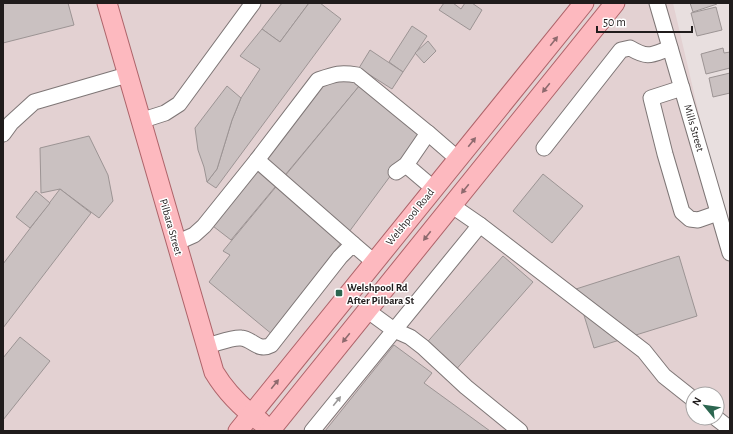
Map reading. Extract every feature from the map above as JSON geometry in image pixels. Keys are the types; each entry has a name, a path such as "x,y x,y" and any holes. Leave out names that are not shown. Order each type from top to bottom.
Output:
{"main road":[{"name":"Pilbara Street","path":"107,3 214,372 231,396 251,415 271,430"},
{"name":"Welshpool Road","path":"238,431 584,3"},
{"path":"271,430 615,3"}],"street":[{"path":"140,121 165,113 179,104 253,3"},
{"name":"Mills Street","path":"657,3 730,253"},
{"path":"544,148 621,50 630,48 643,55 649,56 670,48"},
{"path":"176,243 194,235 204,226 318,80 342,73 357,75 458,159"},
{"path":"3,134 11,122 34,102 127,75"},
{"path":"682,88 651,98 665,154 682,212 690,220 698,220 718,213"},
{"path":"428,133 401,169 433,188"},
{"path":"257,160 374,262"},
{"path":"451,205 480,225 644,351 664,376 685,393"},
{"path":"312,431 480,225"},
{"path":"206,346 242,338 259,346 266,347 271,344 340,257 353,244"},
{"path":"368,311 394,330 410,337 428,351 466,387 520,431"}],"shaded area":[{"path":"3,3 673,3 730,247 730,431 3,431"}],"building":[{"path":"3,3 68,3 74,25 3,43"},
{"path":"282,3 309,3 280,42 262,29"},
{"path":"309,3 320,3 341,19 216,188 207,182 217,169 232,120 241,98 260,69 240,56 262,29 280,42"},
{"path":"444,3 453,3 461,9 465,3 472,3 482,10 470,30 439,10"},
{"path":"690,3 716,3 717,4 693,12"},
{"path":"716,7 722,30 697,36 691,13"},
{"path":"412,26 427,36 403,72 389,62"},
{"path":"428,41 436,51 424,63 415,53"},
{"path":"723,48 724,53 730,52 730,68 706,74 701,54"},
{"path":"370,50 403,72 392,89 359,68"},
{"path":"730,73 730,93 713,97 709,78"},
{"path":"350,78 360,85 231,240 209,223 319,82"},
{"path":"360,85 422,133 273,335 209,282 230,255 223,251"},
{"path":"227,86 241,98 232,120 217,169 207,182 198,150 195,128"},
{"path":"89,136 108,175 113,201 99,218 60,189 41,193 40,148"},
{"path":"543,174 583,206 552,243 513,211"},
{"path":"60,189 91,213 3,328 3,264"},
{"path":"36,191 50,203 30,228 16,217"},
{"path":"503,256 533,282 453,373 423,347"},
{"path":"679,256 697,316 594,348 576,289"},
{"path":"20,337 50,361 3,420 3,358"},
{"path":"394,345 432,373 424,383 490,431 325,431"}],"place":[{"name":"Welshpool Rd After Pilbara St","path":"339,293"}]}
